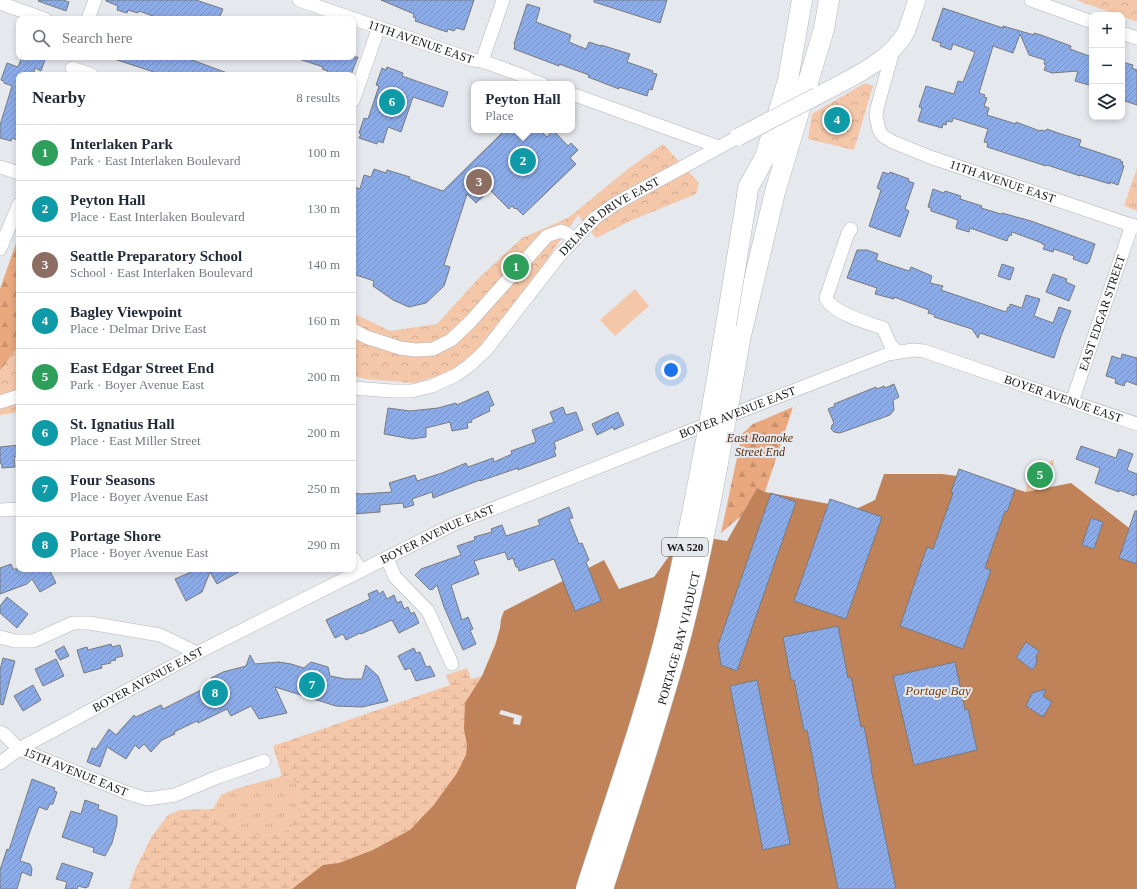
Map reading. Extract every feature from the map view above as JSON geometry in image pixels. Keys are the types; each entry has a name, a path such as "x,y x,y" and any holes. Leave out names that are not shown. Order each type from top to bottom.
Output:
{"highway":[{"name":"WA 520","path":"586,889 652,682 667,626 696,490 748,192 765,157 788,80 802,0"},
{"name":"WA 520","path":"824,29 830,0"},
{"path":"824,29 838,0"},
{"name":"PORTAGE BAY VIADUCT","path":"603,889 682,632 700,554 742,335 775,192 824,29"}],"main road":[{"path":"893,50 906,32 916,0"},
{"name":"DELMAR DRIVE EAST","path":"738,137 851,78 893,50"}],"street":[{"path":"89,16 95,0"},
{"name":"11TH AVENUE EAST","path":"300,0 347,16"},
{"path":"482,62 503,0"},
{"path":"1031,0 1089,21"},
{"path":"0,3 37,16"},
{"name":"11TH AVENUE EAST","path":"356,19 524,76 533,81"},
{"path":"356,92 379,27"},
{"path":"1125,34 1137,38"},
{"name":"11TH AVENUE EAST","path":"893,50 877,108 877,123 883,136 893,142 930,156 1134,226"},
{"path":"72,67 84,72"},
{"path":"575,95 719,147"},
{"name":"DELMAR DRIVE EAST","path":"356,388 392,391 412,390 432,386 456,375 470,365 486,350 559,256 595,218 615,204 738,137"},
{"path":"0,167 16,173"},
{"path":"0,248 16,211"},
{"name":"EAST EDGAR STREET","path":"1072,402 1134,226"},
{"path":"851,229 848,233 826,298 828,303 842,313 883,328 890,344 897,352"},
{"path":"356,331 366,337 400,348 415,350 433,349 451,340 470,322 547,236 561,231 565,232 574,240"},
{"name":"BOYER AVENUE EAST","path":"1,765 19,749 197,653 454,524 888,354 913,350 924,351 1137,424"},
{"path":"0,402 16,397"},
{"path":"0,510 16,509"},
{"path":"387,558 396,577 428,611 452,664"},
{"path":"356,563 361,571"},
{"path":"0,636 15,642 33,641 73,623 89,623 160,635 197,653"},
{"name":"15TH AVENUE EAST","path":"0,732 19,749 130,794 147,799 175,795 215,778 264,761"}],"green space":[{"path":"1076,0 1137,0 1137,22 1125,17 1125,12 1110,12"},
{"path":"865,83 873,86 854,150 808,139 812,114"},
{"path":"663,144 699,183 696,194 630,221 596,238 578,215 527,288 476,351 448,373 414,383 366,379 356,377 356,314 390,331 437,324 479,278 522,238 568,218 628,169"},
{"path":"1137,168 1137,211 1124,206"},
{"path":"16,244 16,350 0,371 0,289"},
{"path":"635,289 649,306 615,336 600,320"},
{"path":"16,350 16,412 0,415 0,371"},
{"name":"East Roanoke Street End","path":"793,407 765,492 757,489 741,516 721,533 742,434 753,424"},
{"path":"1054,459 1049,488 1026,492 1028,474"},
{"path":"500,628 576,889 129,889 134,872 152,836 168,815 180,810 213,809 226,825 242,833 260,836 284,832 292,828 301,797 296,782 282,776 273,746 450,685 446,675 467,668 471,679 482,676"},
{"path":"282,776 296,782 301,797 292,828 284,832 260,836 242,833 226,825 213,809 221,795 235,789"}],"water":[{"name":"Portage Bay","path":"884,474 942,474 987,480 1026,492 1071,483 1137,534 1137,889 292,889 323,865 339,863 373,850 410,830 433,806 457,773 466,755 467,745 464,729 465,703 482,676 496,643 504,611 604,560 619,589 654,577 685,534 727,541 757,488 765,492 856,509 875,500"}],"pier":[{"path":"501,710 522,716 520,725 513,724 514,718 499,714"}],"building":[{"path":"63,0 69,2 66,11 38,1"},
{"path":"196,0 223,9 220,16 153,16 139,11 138,13 128,10 127,13 117,10 118,6 106,1"},
{"path":"381,0 474,0 464,30 456,28 454,31 448,29 447,32 415,21 416,18 413,17 414,14"},
{"path":"594,0 667,0 660,23 594,2"},
{"path":"527,4 540,8 536,22 571,35 569,42 586,49 589,42 630,54 627,62 653,71 652,73 657,74 652,90 649,89 647,96 619,87 619,89 588,77 589,75 559,64 559,66 514,49 514,44"},
{"path":"943,8 1003,28 1003,26 1034,35 1034,33 1041,35 1071,46 1070,49 1089,56 1089,85 1075,81 1078,71 1052,73 1044,70 1046,65 1044,64 1045,60 1029,55 1020,34 1013,53 993,46 979,93 985,95 984,97 987,98 984,106 989,108 987,115 1016,124 1016,122 1040,131 1046,131 1047,129 1081,140 1079,146 1121,160 1120,161 1123,162 1122,165 1124,166 1118,185 1080,176 987,147 988,143 984,142 988,129 953,118 952,122 947,121 946,125 943,124 942,128 918,121 922,108 919,107 926,86 954,94 958,81 963,82 975,52 953,44 951,50 940,46 941,43 932,40"},
{"path":"356,57 358,57 352,72 328,72 322,69 323,67 302,60 356,60"},
{"path":"21,60 45,60 41,71 35,68 34,72 16,72 16,140 12,138 11,141 0,138 0,125 12,86 1,80 7,63 18,67"},
{"path":"117,60 192,60 225,72 154,72"},
{"path":"1125,63 1133,65 1132,68 1137,70 1137,105 1125,101"},
{"path":"387,67 403,73 402,76 448,92 443,107 413,97 401,132 388,127 383,143 378,141 377,144 359,138 361,134 359,133 364,118 368,119 379,86 376,85 382,68 386,70"},
{"path":"502,133 543,133 547,137 550,133 556,133 568,146 571,143 578,150 570,158 576,164 523,215 512,206 509,209 490,190 476,203 467,194 444,265 450,267 444,286 426,303 409,307 393,300 373,286 374,281 356,275 356,187 360,189 364,175 371,177 374,169 386,173 387,170 410,177 409,179 443,191"},
{"path":"883,172 889,174 890,172 909,179 908,181 914,183 905,209 909,211 900,237 869,226 881,190 877,188"},
{"path":"933,189 944,193 945,191 961,196 960,199 982,206 981,208 1031,221 1095,244 1089,262 1087,264 1073,259 1074,256 1054,249 1053,252 1043,249 1045,245 1042,243 1012,232 1007,241 970,228 969,232 956,228 958,220 931,211 931,208 928,207"},
{"path":"857,250 867,250 878,254 876,260 909,271 911,267 932,276 930,283 943,286 941,290 1006,312 1008,307 1010,307 1010,304 1022,308 1026,295 1040,299 1034,316 1053,323 1059,307 1071,311 1054,358 980,333 978,338 972,329 934,317 935,315 928,313 929,310 894,297 894,299 875,294 877,288 847,278"},
{"path":"1002,264 1014,268 1010,280 998,276"},
{"path":"1053,274 1067,279 1066,282 1075,286 1069,301 1046,292"},
{"path":"1122,354 1137,358 1137,385 1126,381 1124,386 1115,383 1116,379 1106,376 1112,356 1121,359"},
{"path":"894,384 899,397 893,400 894,410 890,415 840,433 834,432 831,429 834,423 828,409 835,406 834,404 876,387 877,389 884,386 885,388"},
{"path":"488,391 494,405 489,407 490,411 471,420 472,422 467,423 468,428 452,431 450,422 426,428 426,437 412,439 384,434 388,408 410,411 438,408 456,403 457,405"},
{"path":"563,407 566,415 576,412 583,430 554,442 556,456 518,470 518,468 480,480 433,498 432,492 412,499 414,505 404,508 403,503 380,505 380,512 356,514 356,493 392,492 389,483 415,475 417,481 466,463 468,467 493,458 494,462 512,454 511,451 536,442 532,430 554,422 550,412"},
{"path":"618,412 624,425 614,430 613,427 597,435 592,424"},
{"path":"16,445 16,457 14,457 15,467 2,468 0,463 0,447"},
{"path":"1081,446 1116,458 1119,449 1133,454 1127,470 1137,474 1137,495 1134,494 1134,496 1119,490 1119,492 1095,483 1100,468 1076,459"},
{"path":"959,469 1015,489 1007,512 1005,511 985,568 991,570 963,649 900,626 927,547 933,549 953,493 951,492"},
{"path":"771,493 796,502 737,671 721,665 718,645"},
{"path":"830,499 882,517 846,619 794,601"},
{"path":"569,507 573,518 569,519 579,544 582,543 589,560 586,562 601,601 575,611 554,559 519,571 513,558 508,560 505,552 474,561 479,574 451,585 462,620 468,617 473,629 470,630 476,644 463,650 444,607 437,585 430,590 415,575 421,569 461,555 457,546 475,540 474,537 492,532 491,529 502,525 506,536 540,525 538,520"},
{"path":"1135,511 1137,511 1137,564 1119,558"},
{"path":"1091,518 1103,522 1094,549 1082,545"},
{"path":"11,564 13,569 16,569 16,572 50,572 56,583 40,592 32,579 27,584 0,594 0,568"},
{"path":"191,572 210,572 202,592 186,601 175,579"},
{"path":"210,572 239,572 217,584"},
{"path":"377,590 379,594 383,591 387,599 394,595 397,603 401,601 404,609 408,607 411,614 414,612 419,623 399,633 392,620 346,640 343,634 335,638 326,620 370,599 368,594"},
{"path":"7,597 28,614 17,628 0,613 0,606"},
{"path":"838,626 848,678 851,677 861,727 864,726 871,769 896,889 838,889 807,730 804,731 794,680 791,680 783,637"},
{"path":"1026,642 1039,651 1036,656 1037,663 1032,670 1016,657"},
{"path":"111,644 112,647 120,645 123,656 115,658 116,660 110,661 111,663 101,665 102,668 84,673 77,650 87,647 88,650"},
{"path":"64,646 69,656 60,660 55,651"},
{"path":"414,648 416,653 420,652 426,667 430,666 435,676 416,681 410,668 405,670 398,656"},
{"path":"250,655 255,664 279,662 304,668 311,662 328,667 330,676 346,679 362,679 366,665 378,676 388,701 362,707 336,706 275,687 287,713 259,719 251,706 231,716 227,709 198,723 197,721 174,732 175,734 162,740 151,752 144,744 139,749 135,745 126,759 107,747 100,767 87,762 92,748 96,749 109,729 116,735 134,715 136,717 161,705 163,709 213,684 211,678 223,672 246,666"},
{"path":"3,658 15,661 3,705 0,704 0,670"},
{"path":"56,659 64,676 43,686 35,669"},
{"path":"955,662 965,710 968,709 977,750 914,765 893,676"},
{"path":"757,680 790,844 763,850 730,686"},
{"path":"33,685 41,700 23,711 14,696"},
{"path":"1046,689 1043,696 1052,702 1043,717 1026,706 1032,693"},
{"path":"32,779 55,788 54,791 57,792 53,804 50,804 47,810 39,807 20,861 30,864 32,869 31,876 22,872 17,889 0,889 0,870 7,849 9,850"},
{"path":"85,800 99,805 98,809 117,816 117,824 112,843 105,856 93,852 94,848 62,837 71,811 81,814"},
{"path":"62,863 93,873 88,887 78,886 77,889 65,889 67,882 56,879"}],"place":[{"name":"St. Ignatius Hall","path":"392,102"},
{"name":"Bagley Viewpoint","path":"837,120"},
{"name":"Peyton Hall","path":"523,161"},
{"name":"Seattle Preparatory School","path":"479,182"},
{"name":"Interlaken Park","path":"516,267"},
{"name":"East Edgar Street End","path":"1040,475"},
{"name":"Four Seasons","path":"312,685"},
{"name":"Portage Shore","path":"215,693"}]}
